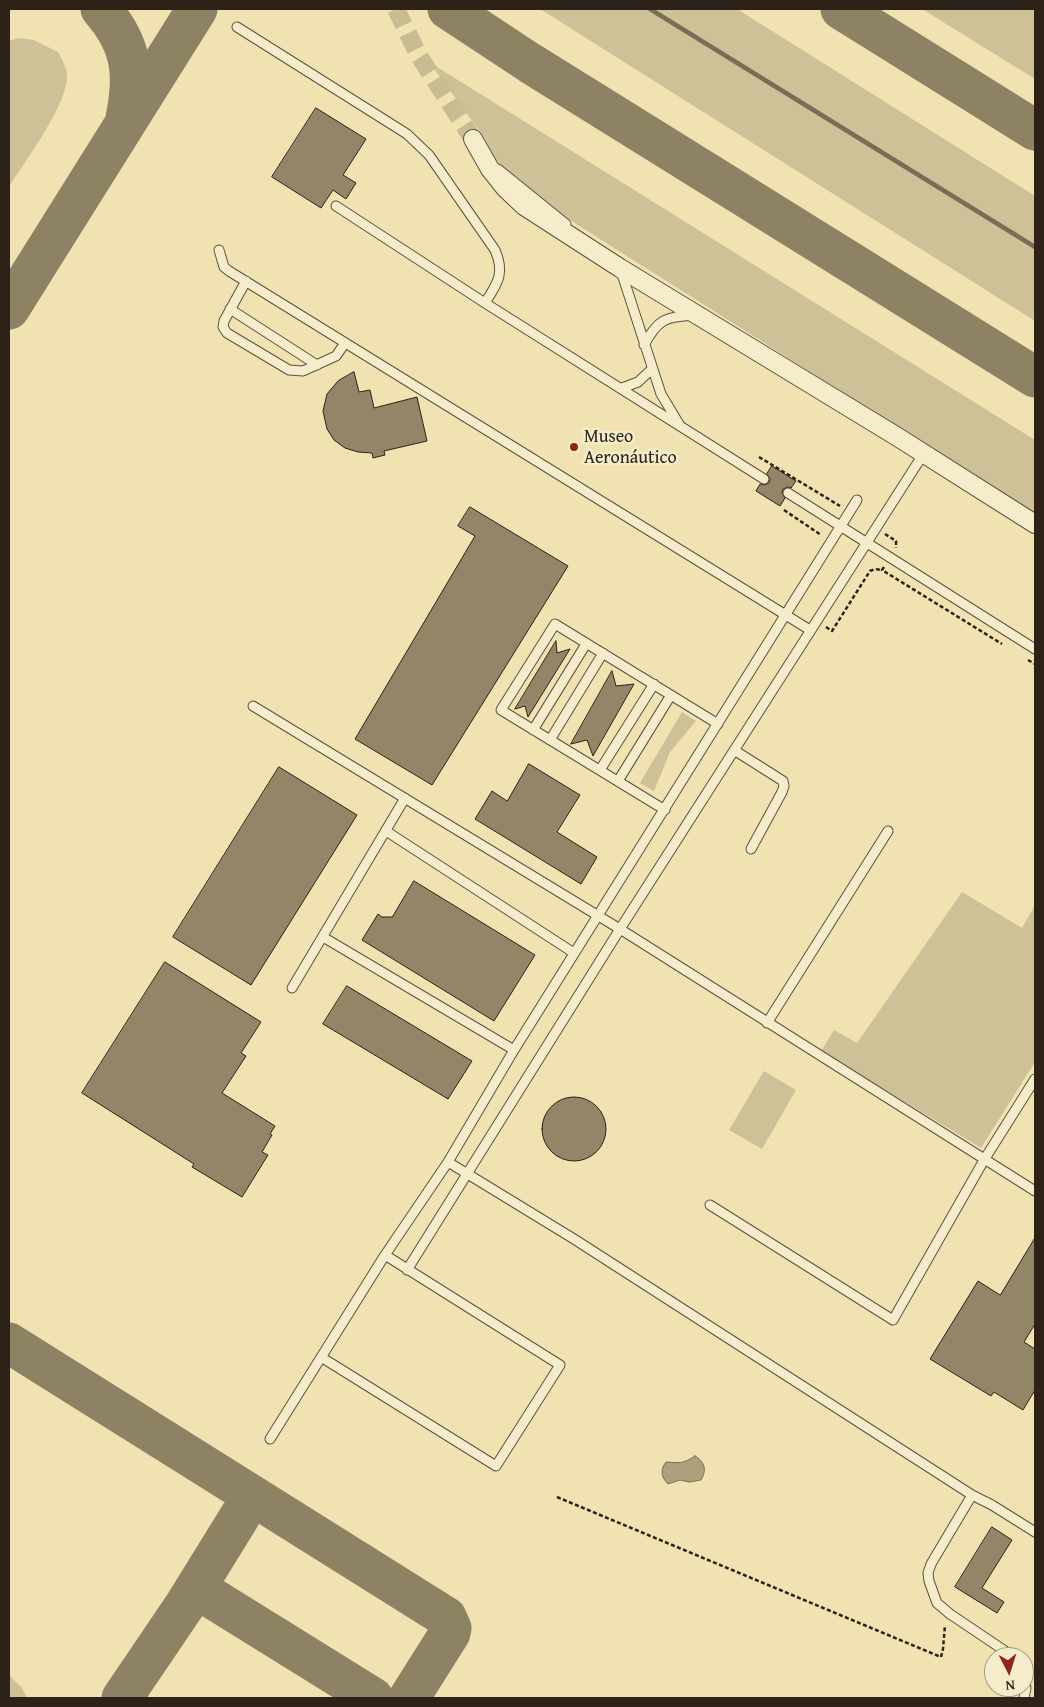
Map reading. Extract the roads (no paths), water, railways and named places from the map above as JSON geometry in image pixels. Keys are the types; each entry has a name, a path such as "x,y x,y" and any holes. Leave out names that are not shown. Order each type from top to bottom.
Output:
{"street":[{"path":"479,150 505,188 524,206 620,268 924,453 1035,524"}],"lane":[{"path":"237,26 407,134 430,155 495,250 499,260 500,275 485,303"},
{"path":"336,206 485,303 764,479"},
{"path":"219,250 224,267 810,630"},
{"path":"620,268 652,369 665,402 682,428"},
{"path":"246,281 224,321 223,327 226,333 289,370 303,372 336,356 345,343"},
{"path":"230,309 318,365"},
{"path":"644,345 652,330 666,320 676,316 697,315"},
{"path":"622,388 638,382 652,369"},
{"path":"406,1270 620,929 924,453"},
{"path":"788,493 1035,649"},
{"path":"270,1439 385,1255 448,1162 514,1050 857,500"},
{"path":"664,810 501,710 555,624 718,724"},
{"path":"533,730 586,644"},
{"path":"550,740 603,653"},
{"path":"600,770 654,684"},
{"path":"618,781 672,695"},
{"path":"253,706 620,929 1035,1191"},
{"path":"734,750 783,780 782,792 751,848"},
{"path":"292,988 405,798"},
{"path":"386,831 574,953"},
{"path":"767,1023 888,831"},
{"path":"323,937 514,1050"},
{"path":"710,1205 893,1320 984,1160 1035,1079"},
{"path":"448,1162 582,1244 972,1495 992,1505 1035,1532"},
{"path":"321,1357 496,1466 560,1366 385,1255"},
{"path":"972,1495 931,1564 928,1573 932,1592 937,1603 999,1647"}],"waterway":[{"path":"650,9 1035,247"}],"tunnel":[{"path":"396,9 419,56 473,139"}],"place":[{"name":"Museo Aeronáutico","path":"574,447"}]}
